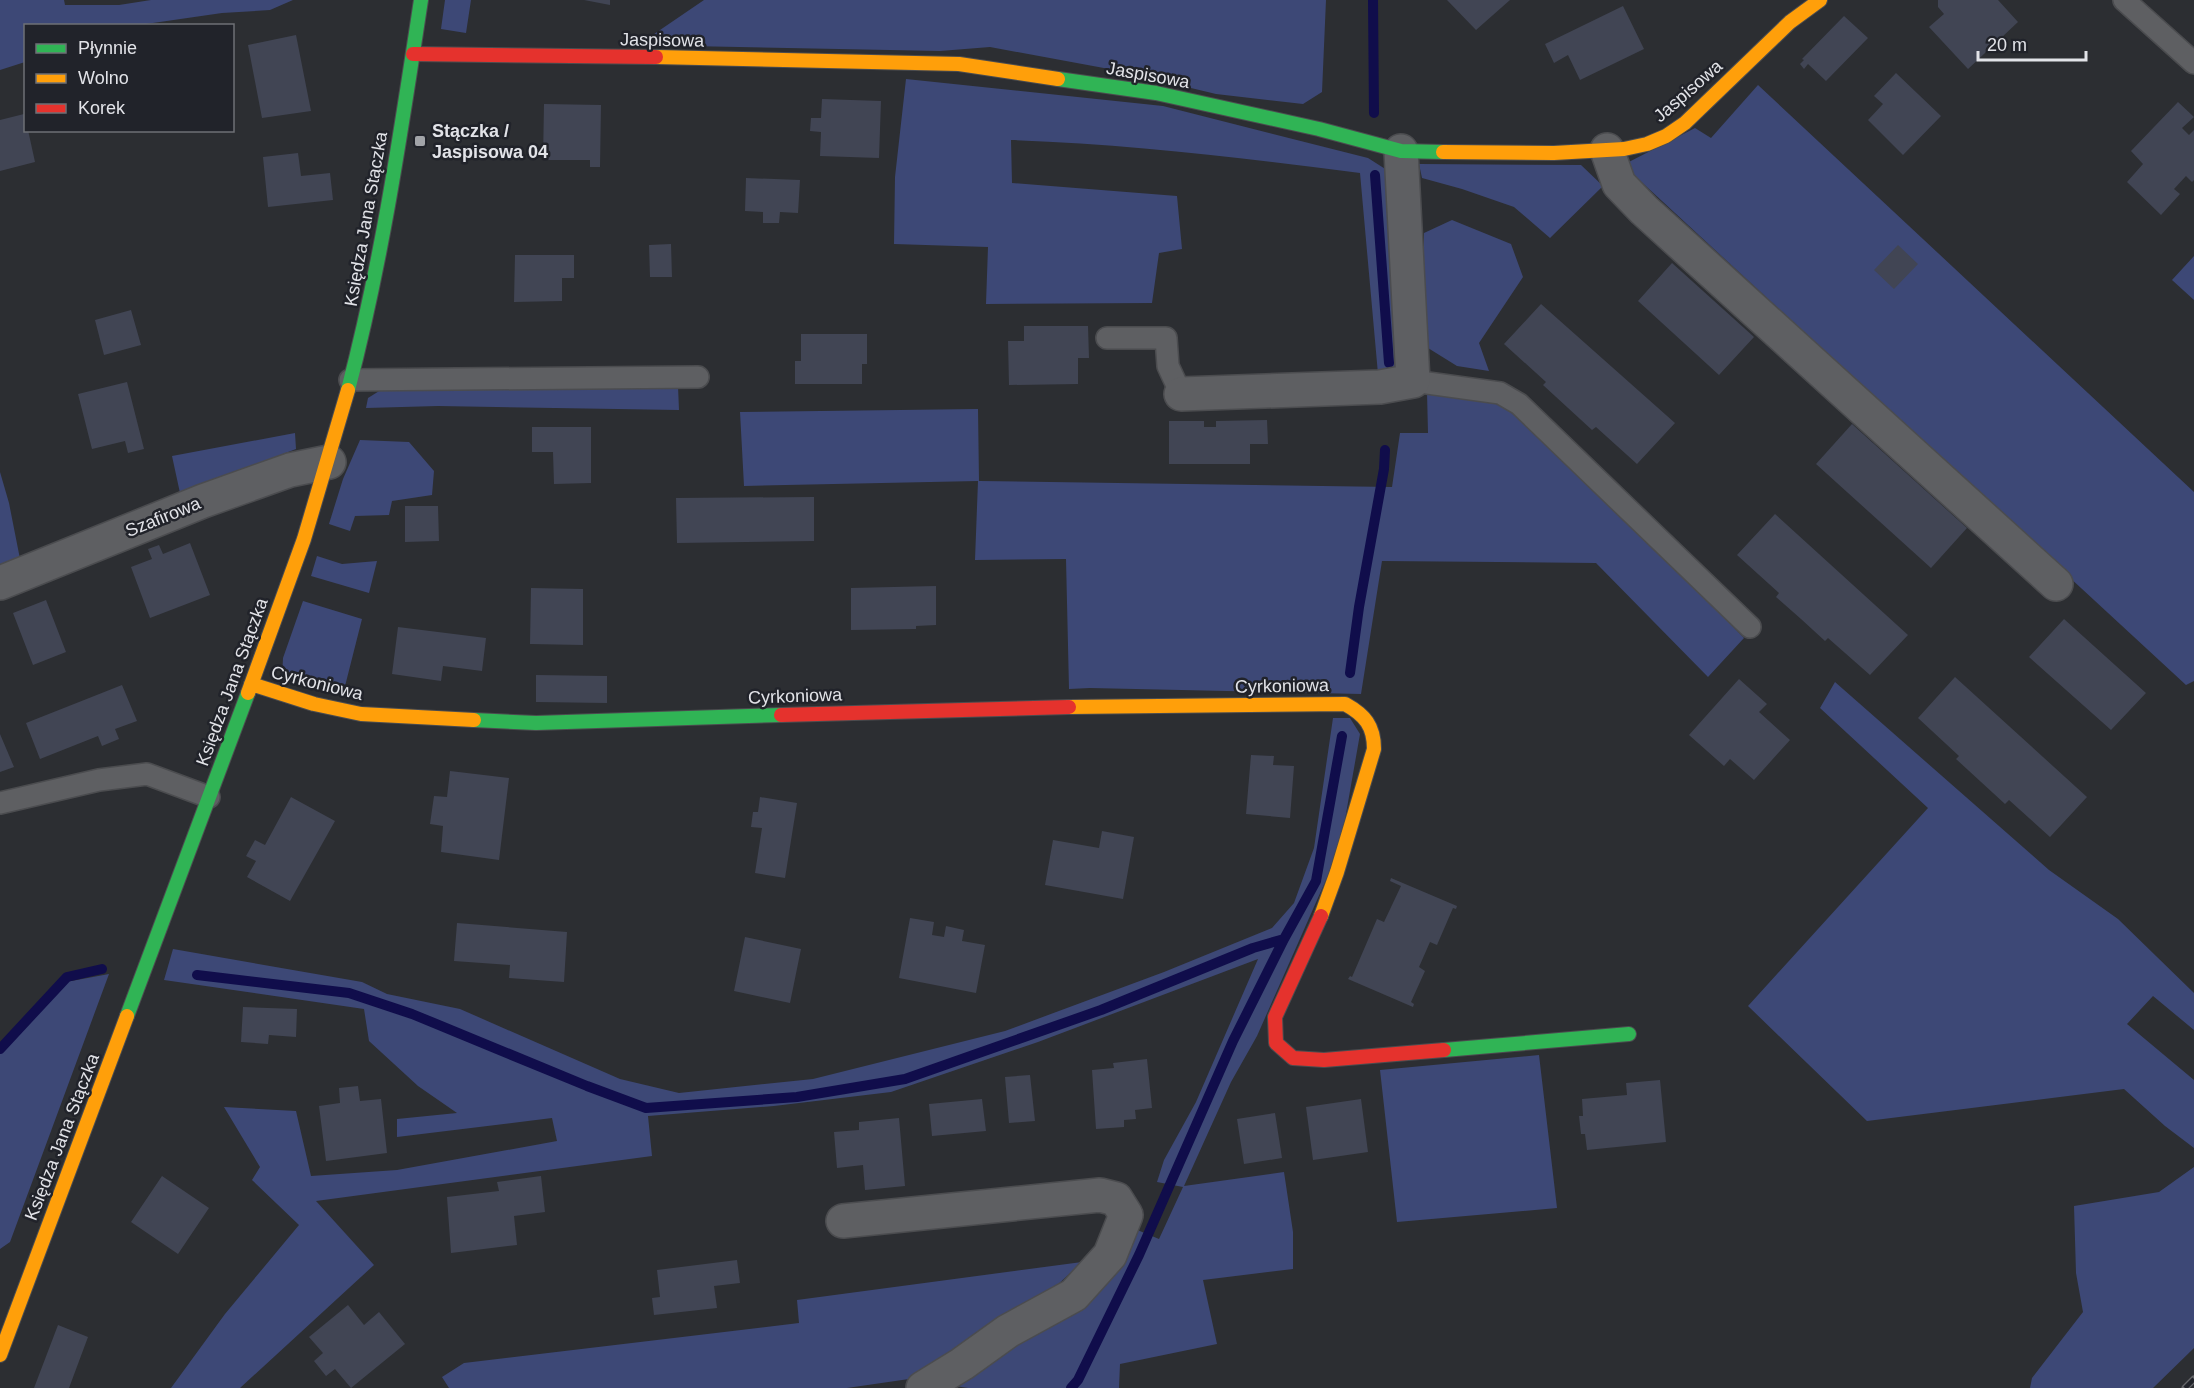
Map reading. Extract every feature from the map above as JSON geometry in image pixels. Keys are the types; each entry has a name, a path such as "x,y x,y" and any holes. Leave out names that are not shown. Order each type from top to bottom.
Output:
{"street":[{"name":"Księdza Jana Stączka","path":"0,1355 296,562 329,462 368,311 387,222 421,0"},
{"name":"Jaspisowa","path":"412,54 460,53 959,64 1156,93 1319,129 1401,151 1554,153 1607,150 1647,144 1666,136 1685,123 1790,22 1820,0"},
{"path":"1607,150 1618,184 1644,210 2056,584"},
{"path":"1181,393 1380,387 1413,381 1401,151"},
{"name":"Szafirowa","path":"0,583 203,501 290,470 329,462"},
{"name":"Cyrkoniowa","path":"251,684 314,704 361,714 536,723 1015,707 1345,704 1364,714 1374,732 1374,749 1337,872 1317,927 1275,1017 1276,1043 1293,1058 1324,1060 1629,1034"},
{"path":"843,1221 1100,1196 1116,1199 1126,1215 1110,1255 1074,1295 1008,1331 962,1364 922,1388"}],"lane":[{"path":"2124,0 2194,63"},
{"path":"1107,338 1166,338 1168,366 1181,393"},
{"path":"350,380 698,377"},
{"path":"1413,381 1500,393 1519,405 1750,627"},
{"path":"0,803 99,780 147,774 209,797"}],"shaded area":[{"path":"0,0 64,0 65,5 119,5 151,0 293,0 270,10 222,13 146,24 24,24 24,62 0,70"},
{"path":"445,0 471,0 466,33 441,29"},
{"path":"704,0 1326,0 1322,92 1303,104 1216,94 1120,71 990,47 940,51 638,45"},
{"path":"906,79 1163,106 1368,158 1390,172 1398,368 1378,374 1360,173 1142,148 1011,140 1012,183 1177,196 1182,249 1159,253 1152,303 986,304 988,247 894,244 895,177"},
{"path":"1758,85 2194,492 2194,681 2186,685 1623,165 1695,128 1711,138"},
{"path":"1419,164 1581,165 1603,186 1550,238 1514,207 1422,178"},
{"path":"1452,220 1511,244 1523,277 1479,343 1489,371 1457,366 1428,348 1424,308 1424,233"},
{"path":"2194,256 2194,300 2172,280"},
{"path":"678,386 679,410 438,406 366,408 368,398 384,388"},
{"path":"1427,392 1502,404 1645,537 1744,638 1708,677 1596,563 1382,561 1361,694 1069,689 1066,559 975,560 978,481 744,486 740,412 978,409 979,481 1392,487 1400,433 1428,433"},
{"path":"295,433 296,449 180,493 172,456"},
{"path":"360,440 409,442 434,471 432,495 392,501 389,515 355,516 350,531 329,524 343,479"},
{"path":"0,472 9,503 21,564 0,572"},
{"path":"317,556 342,564 377,561 369,593 311,576"},
{"path":"303,601 362,619 343,694 287,682 282,678 283,658"},
{"path":"1835,682 2049,870 2118,919 2194,993 2194,1030 2153,996 2127,1024 2194,1080 2194,1148 2165,1126 2124,1089 1867,1121 1748,1006 1928,808 1820,708"},
{"path":"1333,718 1350,718 1360,734 1340,848 1257,1036 1231,1082 1184,1186 1284,1172 1293,1232 1293,1269 1203,1280 1217,1344 1120,1364 1119,1388 968,1388 948,1385 1135,1229 1159,1239 1183,1187 1157,1182 1164,1160 1196,1102 1258,959 1038,1042 891,1092 774,1106 648,1116 652,1156 316,1201 374,1265 240,1388 171,1388 225,1314 299,1225 252,1180 260,1167 224,1107 296,1111 311,1176 397,1170 557,1141 552,1118 397,1137 397,1119 457,1113 418,1086 369,1041 364,1009 164,980 173,949 362,982 387,994 460,1009 620,1079 679,1093 813,1079 1005,1031 1164,972 1272,928 1294,903 1314,848"},
{"path":"109,974 10,1242 0,1249 0,1054 66,982"},
{"path":"1539,1055 1557,1208 1397,1222 1380,1070"},
{"path":"2194,1167 2194,1348 2153,1388 2030,1388 2032,1378 2083,1312 2076,1273 2074,1206 2159,1192"},
{"path":"1082,1262 1052,1290 909,1379 847,1388 449,1388 442,1377 464,1363 799,1323 797,1300"}],"building":[{"path":"584,0 610,0 610,5"},
{"path":"1447,0 1510,0 1476,30"},
{"path":"1938,0 1998,0 2018,22 1968,69 1929,27 1944,14 1938,7"},
{"path":"1623,6 1644,49 1580,80 1568,55 1554,63 1545,44"},
{"path":"1844,16 1868,38 1826,81 1808,64 1804,69 1800,64 1804,60 1802,59"},
{"path":"296,35 311,111 262,118 248,45"},
{"path":"1896,73 1941,116 1903,155 1868,120 1883,104 1874,96"},
{"path":"822,99 881,101 879,158 820,156 821,132 810,131 811,118 821,118"},
{"path":"2178,102 2194,117 2182,128 2189,135 2194,130 2194,180 2192,182 2186,176 2174,189 2180,194 2161,215 2127,182 2143,164 2131,151"},
{"path":"544,104 601,105 600,167 590,167 590,160 543,160"},
{"path":"24,114 24,132 28,132 35,162 0,171 0,120"},
{"path":"298,153 301,176 330,173 333,200 268,207 263,157"},
{"path":"746,178 800,180 798,213 780,212 779,223 763,223 763,212 745,211"},
{"path":"671,244 672,277 650,277 649,245"},
{"path":"1898,245 1918,264 1894,289 1874,270"},
{"path":"515,255 574,255 574,278 562,278 562,301 514,302"},
{"path":"1672,263 1754,337 1719,375 1638,301"},
{"path":"1541,304 1675,423 1637,464 1596,427 1592,430 1543,385 1546,382 1504,344"},
{"path":"131,310 141,345 104,355 95,320"},
{"path":"1024,326 1088,326 1089,358 1078,358 1078,384 1009,385 1008,341 1024,341"},
{"path":"801,334 867,334 867,364 862,364 862,384 795,384 795,361 801,361"},
{"path":"127,382 144,449 128,453 125,441 92,449 78,394"},
{"path":"1267,420 1268,444 1250,444 1250,464 1169,464 1169,421 1204,421 1204,427 1216,427 1216,421"},
{"path":"1852,424 1967,528 1931,568 1816,464"},
{"path":"532,427 591,427 591,483 554,484 553,452 532,452"},
{"path":"814,497 814,541 677,543 676,498"},
{"path":"405,506 438,506 439,541 405,542"},
{"path":"1775,514 1908,635 1870,675 1828,638 1825,641 1776,597 1779,593 1737,555"},
{"path":"190,543 210,595 150,618 131,567 152,559 148,549 159,545 163,554"},
{"path":"936,586 936,625 916,626 916,629 851,630 851,588"},
{"path":"531,588 583,589 583,645 530,644"},
{"path":"46,600 66,652 33,665 13,613"},
{"path":"2064,619 2146,693 2111,730 2029,657"},
{"path":"398,627 486,638 482,671 443,666 441,681 392,674"},
{"path":"536,675 607,676 607,703 536,702"},
{"path":"1955,677 2087,797 2050,837 2009,800 2005,804 1956,759 1959,756 1918,718"},
{"path":"1739,679 1767,704 1759,712 1790,740 1754,780 1730,759 1724,766 1689,735"},
{"path":"122,685 137,721 115,729 119,739 102,746 98,736 40,759 26,723"},
{"path":"0,734 14,767 0,772"},
{"path":"1251,755 1274,756 1273,765 1294,766 1290,818 1246,814"},
{"path":"450,771 509,778 499,860 441,852 443,826 430,824 434,796 447,797"},
{"path":"291,797 335,821 290,901 247,877 256,861 246,856 255,840 265,845"},
{"path":"760,797 797,803 785,878 755,873 762,828 751,827 753,812 758,812"},
{"path":"1102,831 1134,837 1123,899 1045,885 1053,840 1099,848"},
{"path":"1391,878 1457,906 1456,909 1453,908 1437,945 1430,942 1419,967 1425,971 1411,1002 1414,1004 1413,1007 1348,979 1352,977 1377,919 1384,922 1401,886 1390,881"},
{"path":"910,918 934,922 932,935 944,937 946,926 964,930 962,941 985,945 976,993 899,978"},
{"path":"457,923 567,932 564,982 509,978 510,965 454,961"},
{"path":"745,937 801,949 790,1003 734,991"},
{"path":"243,1007 297,1009 296,1037 269,1035 268,1044 241,1042"},
{"path":"1147,1059 1152,1108 1135,1110 1136,1119 1124,1120 1124,1127 1096,1129 1092,1070 1114,1068 1113,1063"},
{"path":"1030,1075 1035,1121 1009,1123 1005,1077"},
{"path":"1660,1080 1666,1142 1587,1150 1585,1134 1581,1134 1579,1116 1583,1116 1582,1099 1627,1095 1626,1083"},
{"path":"358,1086 360,1101 381,1099 387,1153 326,1161 319,1106 340,1103 339,1088"},
{"path":"982,1099 986,1131 932,1136 929,1104"},
{"path":"1361,1099 1368,1152 1313,1160 1306,1107"},
{"path":"1275,1113 1282,1158 1244,1164 1237,1119"},
{"path":"899,1118 905,1186 865,1190 863,1165 837,1168 834,1132 859,1130 859,1122"},
{"path":"162,1176 209,1208 178,1254 131,1222"},
{"path":"541,1176 545,1212 514,1216 517,1245 451,1253 447,1197 499,1191 497,1182"},
{"path":"737,1260 740,1283 714,1286 717,1308 654,1315 652,1298 660,1297 657,1270"},
{"path":"348,1305 364,1325 379,1312 405,1344 351,1388 335,1369 326,1376 314,1361 323,1353 309,1337"},
{"path":"58,1325 88,1337 69,1388 34,1388"}],"waterway":[{"path":"1373,0 1374,113"},
{"path":"1375,175 1389,363"},
{"path":"1350,673 1359,607 1384,469 1385,450"},
{"path":"1071,1388 1078,1380 1139,1255 1233,1041 1316,881 1342,736"},
{"path":"197,975 349,993 412,1014 646,1108 797,1097 905,1079 1101,1010 1253,948 1284,939"},
{"path":"0,1049 67,977 102,969"}],"railway":[{"path":"2185,1388 2194,1379"}],"traffic: fast":[{"path":"348,390 381,244 421,0"},
{"path":"1058,79 1156,93 1319,129 1401,151 1443,152"},
{"path":"127,1016 248,693"},
{"path":"474,720 536,723 781,715"},
{"path":"1444,1050 1629,1034"}],"traffic: slow":[{"path":"1443,152 1554,153 1624,149 1647,144 1666,136 1685,123 1790,22 1820,0"},
{"path":"656,57 959,64 1058,79"},
{"path":"248,693 304,539 348,390"},
{"path":"251,684 314,704 361,714 474,720"},
{"path":"1069,707 1345,704 1358,712 1370,728 1374,749 1337,872 1321,916"},
{"path":"0,1355 127,1016"}],"traffic: jam":[{"path":"413,54 656,57"},
{"path":"781,715 1069,707"},
{"path":"1321,916 1275,1017 1276,1043 1293,1058 1324,1060 1444,1050"}],"place":[{"name":"Stączka / Jaspisowa 04","path":"420,141"}]}
